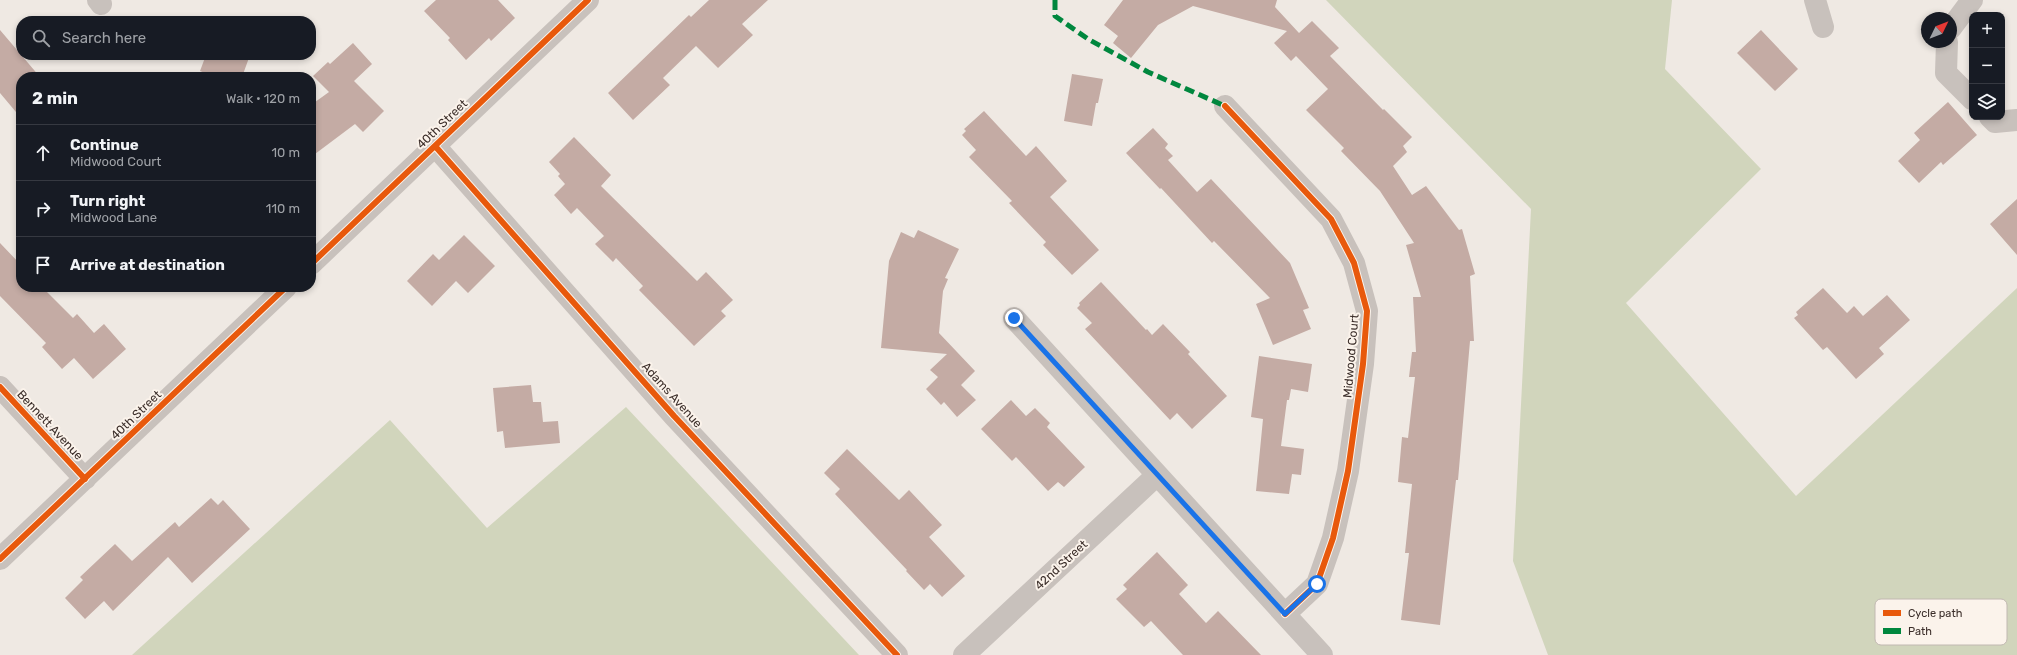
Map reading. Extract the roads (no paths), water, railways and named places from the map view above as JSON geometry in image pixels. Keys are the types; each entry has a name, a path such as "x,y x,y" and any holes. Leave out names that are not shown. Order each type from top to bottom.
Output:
{"street":[{"name":"40th Street","path":"316,259 588,0"},
{"path":"1815,0 1823,27"},
{"path":"1957,20 1972,0"},
{"path":"1947,48 1946,73 1969,96"},
{"name":"Midwood Court","path":"1225,106 1331,219 1354,263 1367,311 1363,364 1348,471 1333,538 1317,584 1285,614"},
{"path":"1993,120 1995,122 2017,120"},
{"name":"Adams Avenue","path":"435,146 674,416 897,655"},
{"name":"40th Street","path":"0,559 281,292"},
{"path":"1014,318 1322,655"},
{"name":"Bennett Avenue","path":"0,387 85,479"},
{"name":"42nd Street","path":"964,655 1157,475"}]}
